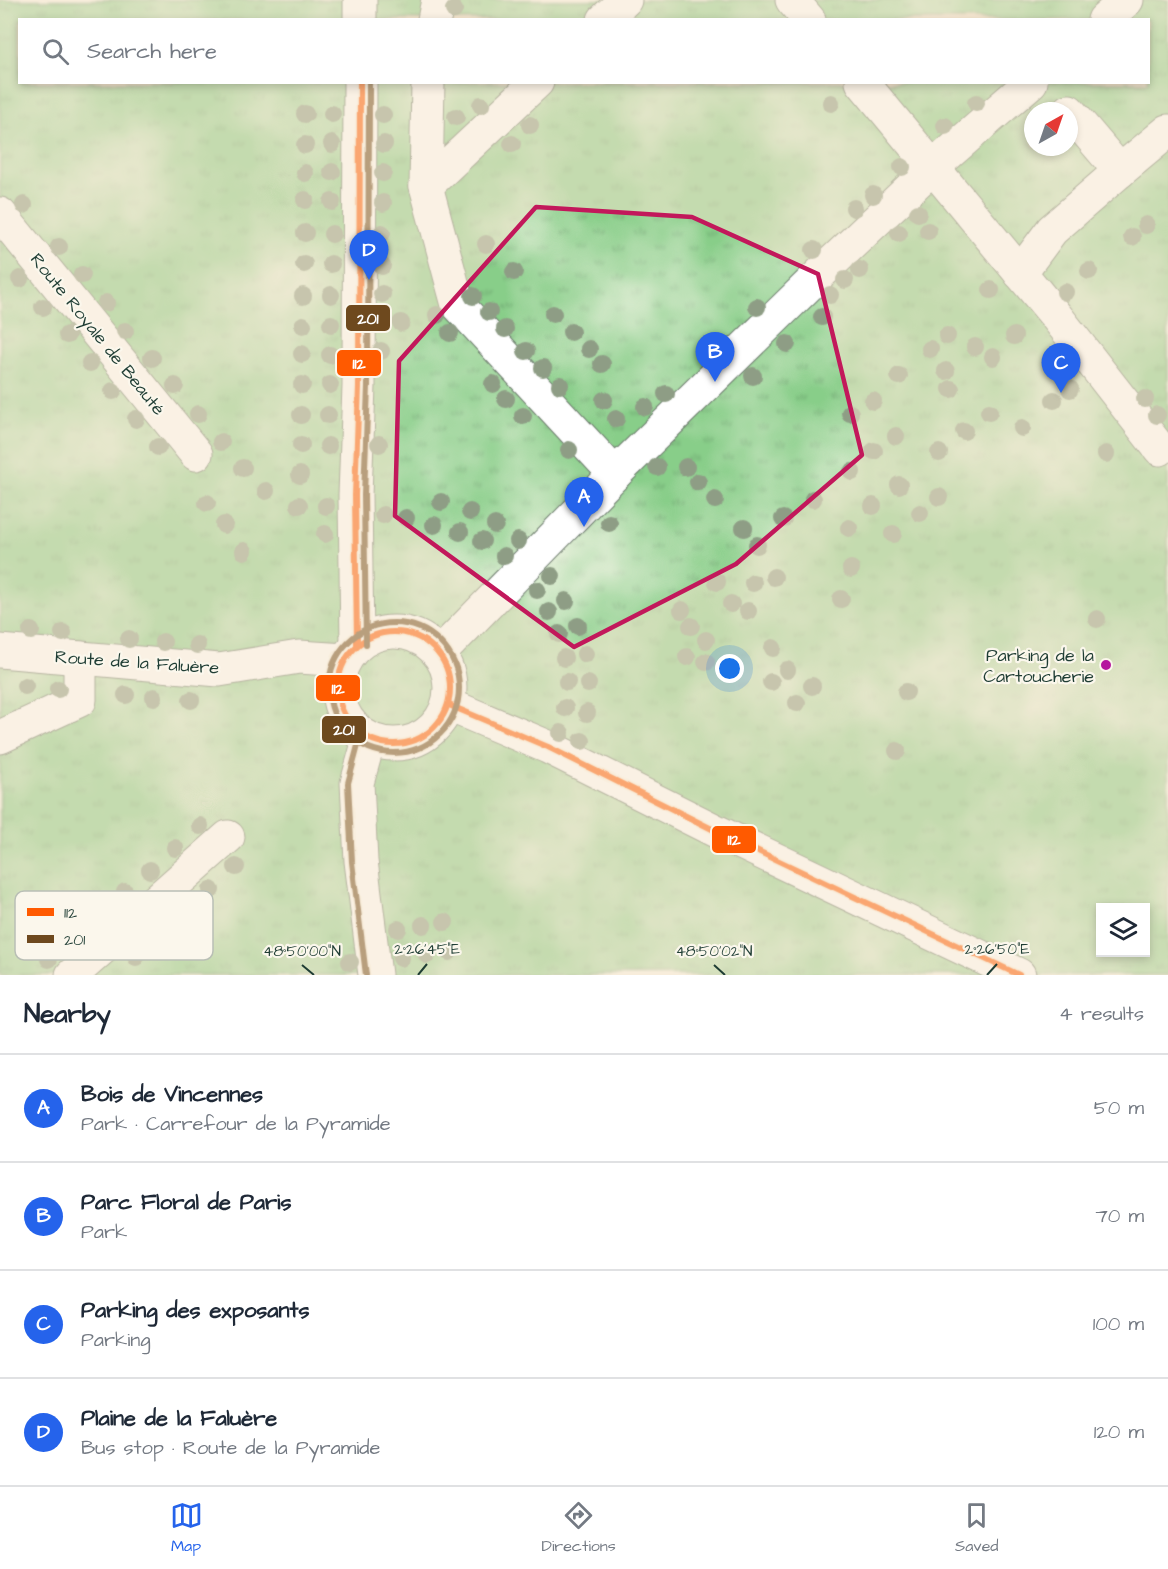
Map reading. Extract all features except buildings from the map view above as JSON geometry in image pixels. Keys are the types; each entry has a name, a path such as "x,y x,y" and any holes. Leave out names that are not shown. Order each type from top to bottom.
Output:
{"street":[{"path":"360,0 360,18"},
{"path":"434,18 438,0"},
{"path":"606,18 625,0"},
{"path":"792,0 807,18"},
{"path":"1106,18 1127,0"},
{"path":"351,652 368,638 383,633 403,632 422,639 439,654 450,679 449,705 436,726 430,732 395,745 369,740 353,727 340,707 337,683 351,652 359,386 360,84"},
{"path":"428,84 426,186 458,305 615,474"},
{"path":"426,186 535,84"},
{"path":"864,84 1069,332 1160,449"},
{"path":"439,654 615,474 823,271 933,167 1029,84"},
{"path":"1046,84 1061,102"},
{"path":"1078,122 1120,171"},
{"path":"1020,273 1052,230 1168,130"},
{"name":"Route Royale de Beauté","path":"0,214 196,454"},
{"name":"Route de la Faluère","path":"0,651 219,670 299,657 351,652"},
{"path":"0,737 80,700 80,658"},
{"path":"449,705 548,747 718,832 1019,975"},
{"path":"369,740 357,783 361,861 375,975"},
{"path":"167,891 228,837"},
{"path":"72,975 89,960"}],"highlighted area":[{"path":"536,207 692,217 818,274 862,455 736,564 574,647 395,516 399,361"}],"green space":[{"path":"0,0 1168,0 1168,975 0,975"}],"transit line":[{"name":"112","path":"357,644 355,495 359,386 360,84"},
{"name":"201","path":"366,644 364,495 368,386 369,84"},
{"name":"201","path":"394,623 419,628 440,642 454,663 459,688 454,713 440,734 419,748 394,753 369,748 348,734 334,713 329,688 334,663 348,642 369,628 394,623"},
{"name":"112","path":"394,632 415,636 434,648 446,667 450,688 446,709 434,728 415,740 394,744 373,740 354,728 342,709 338,688 342,667 354,648 373,636 394,632"},
{"name":"112","path":"449,705 548,747 718,832 1019,975"},
{"name":"201","path":"360,738 348,783 352,862 366,975"}],"place":[{"name":"Plaine de la Faluère","path":"369,280"},
{"name":"Parc Floral de Paris","path":"715,382"},
{"name":"Parking des exposants","path":"1061,393"},
{"name":"Bois de Vincennes","path":"584,527"},
{"name":"Parking de la Cartoucherie","path":"1106,665"}]}
